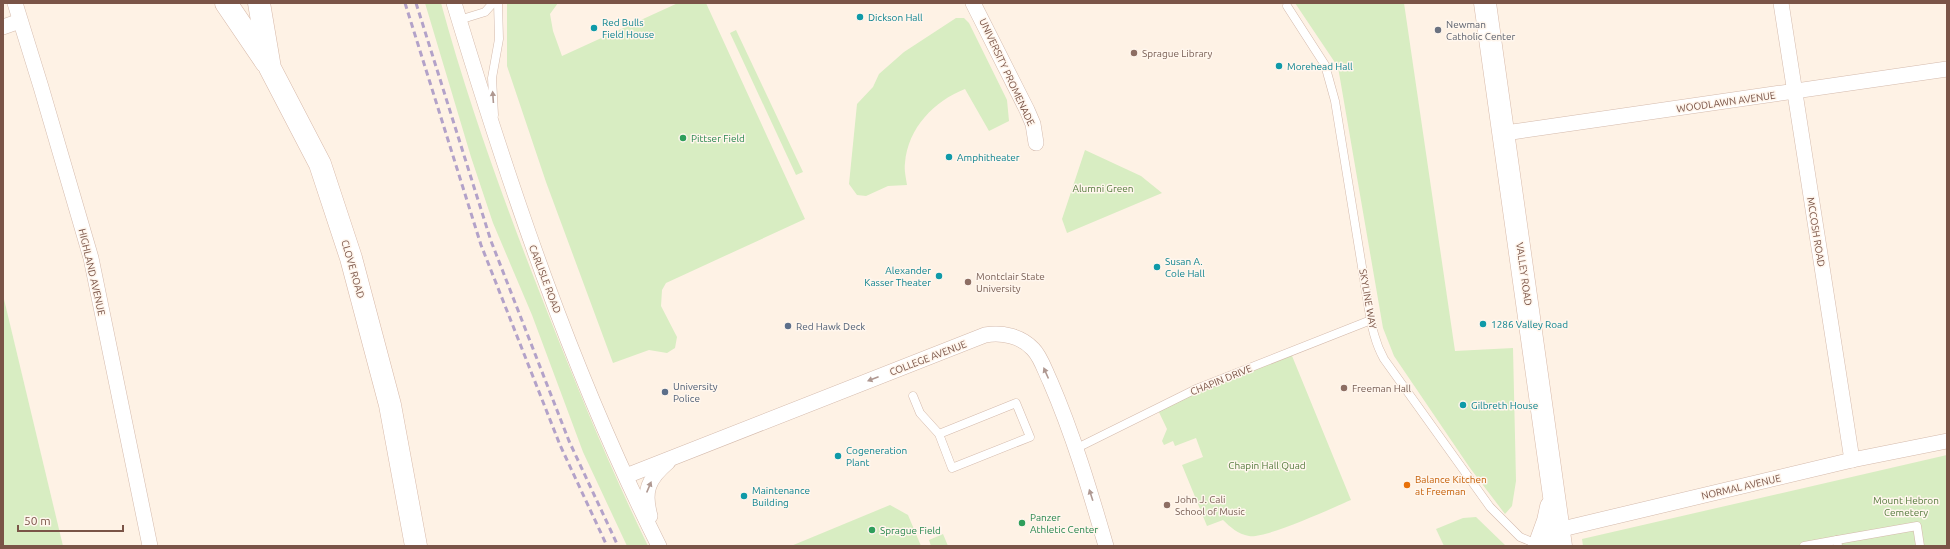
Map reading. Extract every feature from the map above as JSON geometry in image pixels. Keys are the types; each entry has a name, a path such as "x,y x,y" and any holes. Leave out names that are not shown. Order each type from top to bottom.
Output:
{"street":[{"name":"HIGHLAND AVENUE","path":"15,3 90,258 150,546"},
{"path":"226,3 270,68"},
{"name":"CLOVE ROAD","path":"259,3 270,68 320,164 351,258 390,405 416,546"},
{"name":"CARLISLE ROAD","path":"454,3 495,136 526,228 555,305 626,476 657,542"},
{"name":"UNIVERSITY PROMENADE","path":"973,3 1027,110 1033,124 1036,143"},
{"name":"VALLEY ROAD","path":"1485,3 1505,133 1553,492 1550,542"},
{"name":"MCCOSH ROAD","path":"1780,3 1852,460"},
{"path":"3,27 20,21"},
{"name":"WOODLAWN AVENUE","path":"1505,133 1947,69"},
{"name":"COLLEGE AVENUE","path":"626,476 985,335 1002,334 1024,342 1038,354 1057,398 1106,546"},
{"name":"NORMAL AVENUE","path":"1550,542 1852,460 1947,441"},
{"path":"657,542 646,501 646,493 655,474 673,458"}],"lane":[{"path":"459,20 485,12 493,3"},
{"path":"495,136 492,78 499,39 498,3"},
{"name":"SKYLINE WAY","path":"1288,6 1325,65 1335,101 1375,341 1384,359 1475,488 1508,526 1520,537 1550,542"},
{"name":"CHAPIN DRIVE","path":"1075,449 1196,389 1371,320"},
{"path":"913,396 920,413 939,434 952,468 1030,437 1016,403 939,434"},
{"path":"1804,546 1837,543 1917,526 1920,546"}],"green space":[{"path":"425,3 441,3 476,118 530,269 594,427 648,546 627,546 583,452 532,315 493,223 471,157"},
{"name":"Pittser Field","path":"507,3 558,3 550,14 553,31 562,56 678,3 706,3 805,219 666,283 662,290 661,306 677,337 675,348 667,353 649,350 613,363 546,182 507,66"},
{"path":"1295,3 1404,3 1455,351 1513,348 1516,481 1512,506 1505,514 1470,468 1394,356 1383,328 1338,67"},
{"path":"956,18 964,18 969,23 1007,100 1009,121 989,131 965,89 954,94 933,108 924,117 911,138 905,163 907,185 888,186 866,196 857,195 849,184 857,104 873,87 879,74 904,52"},
{"path":"736,30 803,172 796,175 730,33"},
{"name":"Alumni Green","path":"1085,150 1141,176 1162,193 1067,233 1062,219"},
{"path":"3,295 63,546 3,546"},
{"name":"Chapin Hall Quad","path":"1290,351 1351,500 1284,528 1257,536 1241,534 1231,528 1223,520 1207,526 1182,465 1203,457 1196,438 1175,446 1173,441 1164,445 1162,441 1167,429 1157,408"},
{"name":"Mount Hebron Cemetery","path":"1947,455 1947,546 1583,546 1582,539"},
{"name":"Sprague Field","path":"890,505 908,515 921,546 791,546"},
{"path":"1476,517 1506,546 1444,546 1436,529 1463,518"},
{"path":"943,534 948,546 931,546 929,540"}],"railway":[{"path":"405,3 481,245 560,445 607,546"},
{"path":"416,3 491,241 569,441 618,546"}],"place":[{"name":"Dickson Hall","path":"860,17"},
{"name":"Red Bulls Field House","path":"594,28"},
{"name":"Newman Catholic Center","path":"1438,30"},
{"name":"Sprague Library","path":"1134,53"},
{"name":"Morehead Hall","path":"1279,66"},
{"name":"Pittser Field","path":"683,138"},
{"name":"Amphitheater","path":"949,157"},
{"name":"Susan A. Cole Hall","path":"1157,267"},
{"name":"Alexander Kasser Theater","path":"939,276"},
{"name":"Montclair State University","path":"968,282"},
{"name":"1286 Valley Road","path":"1483,324"},
{"name":"Red Hawk Deck","path":"788,326"},
{"name":"Freeman Hall","path":"1344,388"},
{"name":"University Police","path":"665,392"},
{"name":"Gilbreth House","path":"1463,405"},
{"name":"Cogeneration Plant","path":"838,456"},
{"name":"Balance Kitchen at Freeman","path":"1407,485"},
{"name":"Maintenance Building","path":"744,496"},
{"name":"John J. Cali School of Music","path":"1167,505"},
{"name":"Panzer Athletic Center","path":"1022,523"},
{"name":"Sprague Field","path":"872,530"}]}
